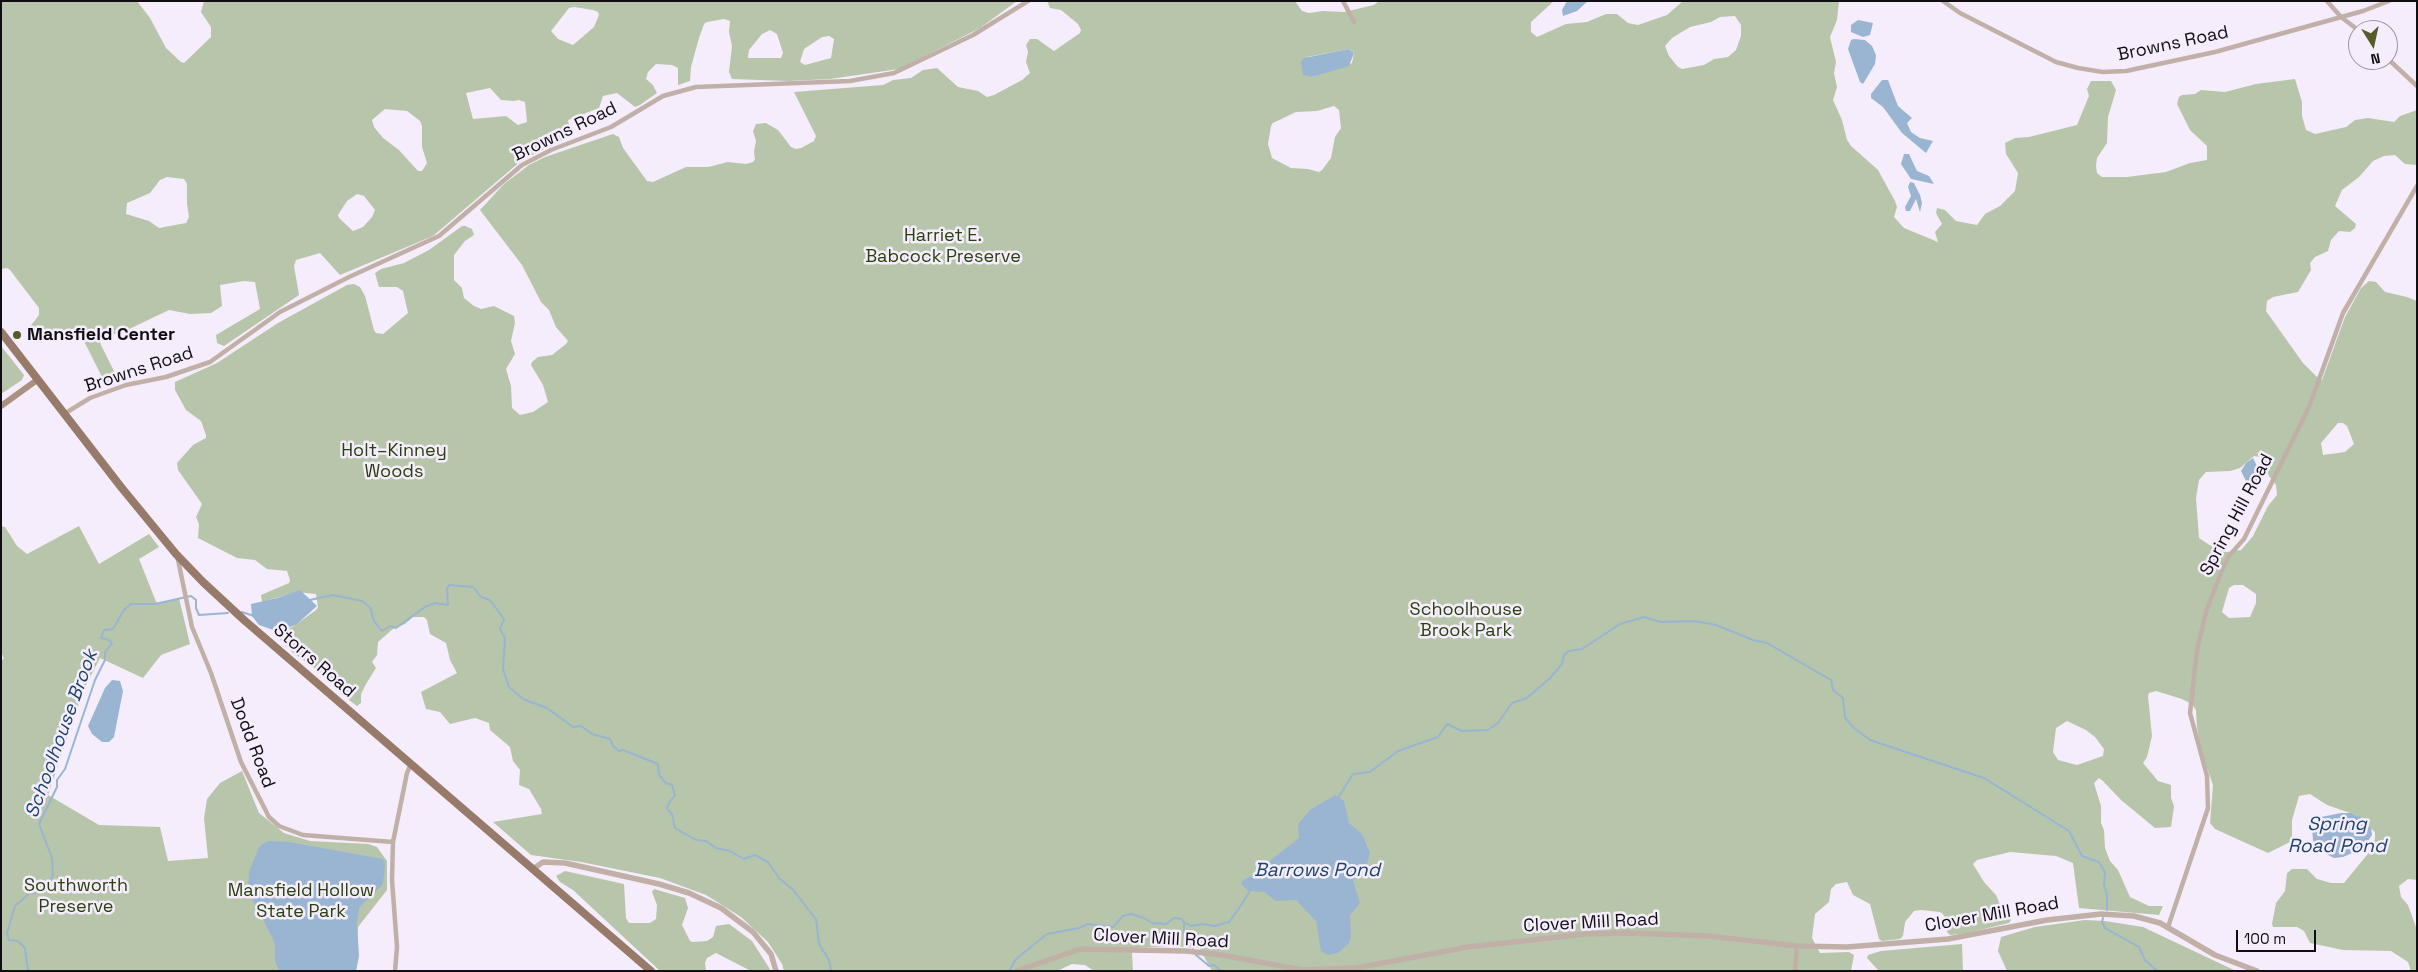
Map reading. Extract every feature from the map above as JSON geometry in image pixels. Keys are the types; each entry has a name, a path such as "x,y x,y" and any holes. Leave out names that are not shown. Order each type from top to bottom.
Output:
{"main road":[{"name":"Storrs Road","path":"1,332 121,487 176,554 236,613 651,971"},
{"path":"1,406 37,380"}],"street":[{"path":"1343,1 1354,22"},
{"name":"Browns Road","path":"1943,1 1968,17 2048,58 2078,68 2103,72 2126,71 2206,54 2341,17 2389,1"},
{"path":"2327,1 2348,22"},
{"name":"Browns Road","path":"64,414 90,398 126,385 166,377 210,362 280,312 348,277 439,236 522,165 551,150 611,126 663,96 696,87 850,81 894,73 973,35 1026,2"},
{"path":"2398,68 2417,86"},
{"name":"Spring Hill Road","path":"2168,927 2208,808 2207,776 2190,713 2197,650 2206,612 2222,570 2244,538 2309,407 2343,312 2417,186"},
{"name":"Dodd Road","path":"176,554 184,599 192,627 212,673 241,762 269,817 279,826 303,835 393,842"},
{"path":"395,971 397,947 392,880 393,842 407,773 411,764"},
{"path":"533,869 543,862 565,863 659,884 689,893 721,908 753,932 771,954 776,971"},
{"name":"Clover Mill Road","path":"1017,971 1080,949 1186,951 1222,955 1302,970 1325,970 1356,968 1468,947 1586,934 1663,933 1797,946 1847,947 1948,939 2047,920 2101,914 2134,916 2168,927"},
{"path":"2168,927 2215,956 2257,971"},
{"path":"1795,971 1797,946"}],"green space":[{"path":"1,1 137,1 150,18 166,48 184,63 211,37 211,27 201,12 204,1 1017,1 980,28 899,69 830,79 788,81 732,79 729,72 732,46 729,32 730,21 724,19 707,22 704,24 699,38 691,67 690,81 678,85 678,68 672,65 656,64 648,72 646,79 653,85 657,93 635,107 617,93 603,96 599,108 568,120 571,136 522,160 433,236 340,275 320,253 296,260 294,266 299,295 224,346 217,343 216,335 260,309 255,282 244,281 220,285 222,306 211,313 190,314 169,310 125,331 99,339 117,377 113,381 105,383 80,333 66,330 41,343 30,333 29,328 39,315 39,308 10,270 7,268 1,269","holes":["569,8 593,10 598,12 599,15 594,27 573,45 558,39 551,31","770,30 777,34 783,53 781,58 748,58 749,50 762,34","829,36 834,39 831,58 805,65 800,62 804,49 822,37","490,88 501,100 525,102 527,122 518,125 506,116 473,119 466,93","385,109 407,111 420,121 422,126 422,147 427,163 422,171 418,171 374,127 372,120","167,177 184,179 187,184 189,217 186,223 159,228 149,221 126,214 127,203 150,193 160,180","357,194 364,196 375,210 372,217 363,227 353,231 338,215 347,201"]},
{"path":"1047,1 1295,1 1302,11 1309,13 1323,11 1344,12 1374,5 1379,1 1554,1 1531,22 1531,32 1537,37 1566,24 1587,22 1606,14 1617,14 1628,23 1638,25 1667,15 1683,1 1839,1 1837,20 1830,37 1836,62 1834,73 1837,87 1833,100 1842,120 1847,140 1851,146 1878,170 1895,201 1897,207 1894,217 1904,228 1938,242 1935,232 1942,224 1936,213 1937,208 1945,210 1956,221 1977,225 1985,214 2000,206 2015,191 2018,173 2006,154 2005,143 2015,138 2029,137 2077,125 2089,96 2087,89 2091,81 2111,81 2116,90 2108,117 2107,143 2097,158 2097,173 2102,177 2127,177 2166,172 2190,163 2207,160 2207,146 2190,130 2177,104 2179,97 2182,95 2195,94 2201,90 2225,92 2256,84 2295,79 2302,102 2302,116 2306,130 2315,134 2346,127 2355,120 2368,118 2394,122 2400,116 2417,110 2417,165 2405,164 2395,155 2384,156 2373,161 2359,177 2342,190 2335,206 2356,224 2355,228 2350,232 2339,231 2331,240 2328,251 2315,257 2310,263 2311,270 2298,292 2273,297 2267,301 2266,311 2303,363 2322,380 2345,317 2361,288 2369,281 2376,282 2385,292 2417,301 2417,880 2408,879 2399,886 2401,897 2408,905 2417,930 2417,971 2411,971 2408,962 2391,951 2343,950 2310,943 2304,931 2297,927 2273,927 2276,903 2285,891 2287,873 2292,869 2307,869 2317,879 2331,883 2344,883 2371,850 2375,839 2375,832 2356,815 2327,805 2310,794 2299,796 2292,820 2292,841 2268,853 2215,829 2210,823 2213,785 2201,751 2196,710 2192,704 2182,699 2156,691 2149,693 2148,696 2152,736 2147,757 2143,763 2158,781 2171,785 2171,798 2174,806 2171,827 2155,828 2121,800 2099,778 2094,783 2101,806 2101,823 2104,830 2105,848 2110,861 2118,870 2130,897 2149,906 2163,906 2159,915 2079,908 2073,863 2056,856 2010,852 1977,860 1973,864 1984,882 1996,895 2003,912 2011,920 2009,923 1967,933 1950,935 1947,932 1943,914 1921,910 1914,911 1905,922 1903,936 1900,939 1882,941 1879,939 1870,904 1853,895 1847,882 1836,884 1831,889 1829,902 1815,914 1812,938 1820,953 1849,952 1854,955 1851,971 1212,971 1199,948 1171,946 1136,948 1132,953 1133,971 1094,971 1085,965 1072,964 1057,971 784,971 782,964 768,942 741,917 706,895 660,878 581,862 531,855 493,822 542,814 541,809 529,789 519,785 520,770 513,761 510,747 490,730 489,723 475,718 450,724 440,712 426,709 421,692 457,673 450,660 446,643 430,634 427,620 424,617 413,617 405,624 394,628 378,642 377,655 372,662 376,668 361,694 361,703 357,706 341,694 320,672 293,653 277,636 278,633 294,626 316,610 318,607 316,594 296,592 262,602 261,595 289,583 287,571 267,569 255,560 237,558 198,538 199,524 196,517 202,504 178,470 177,463 193,445 206,438 206,435 201,421 186,410 175,390 175,382 217,363 278,323 347,285 354,284 360,287 365,296 374,330 376,333 383,334 408,313 403,291 397,287 379,287 375,273 381,269 404,263 429,250 462,226 465,226 472,229 474,235 465,241 454,255 454,280 462,288 464,298 474,306 481,309 494,306 514,316 515,323 511,341 515,354 506,369 511,386 512,408 520,415 533,412 548,402 543,385 531,365 532,362 538,357 552,355 568,341 556,327 549,310 541,302 522,265 480,210 504,184 529,165 545,157 613,134 619,137 623,148 647,181 653,182 686,167 708,167 728,162 746,164 753,162 755,159 756,141 753,131 756,124 766,123 778,130 791,147 801,148 814,141 816,136 794,92 883,85 893,80 911,78 923,70 937,68 958,87 978,91 987,97 994,95 1022,80 1030,73 1026,62 1028,52 1026,45 1030,39 1037,39 1054,51 1080,33 1081,30 1078,24 1061,10 1050,8","holes":["1735,16 1741,25 1741,36 1736,50 1728,57 1714,59 1704,65 1682,69 1678,67 1669,56 1665,46 1672,38 1690,27 1711,22 1720,17","1348,49 1354,53 1352,63 1312,77 1307,57","1334,106 1339,110 1341,128 1335,137 1331,158 1319,172 1291,168 1272,158 1268,144 1271,126 1273,123 1296,112 1317,111","2338,423 2343,423 2347,426 2354,444 2345,452 2323,455 2321,443","2254,456 2261,457 2269,476 2276,485 2277,495 2268,506 2253,536 2241,550 2227,552 2217,550 2199,538 2196,498 2199,480 2206,472 2230,471 2240,468","2234,585 2243,585 2256,594 2256,603 2250,617 2229,618 2222,612 2229,588","2067,721 2086,730 2095,737 2104,749 2103,756 2077,765 2058,760 2053,752 2056,728"]},
{"path":"1,346 24,375 22,380 1,394"},
{"name":"Southworth Preserve","path":"1,526 5,527 17,546 27,554 79,526 99,564 149,534 159,547 139,559 157,604 179,598 190,644 161,655 143,678 100,658 83,691 48,795 99,825 160,827 168,861 208,858 204,818 207,799 220,783 242,771 259,813 284,833 310,841 368,844 377,847 387,861 387,890 358,927 356,971 1,971 1,660 4,659 1,651"},
{"path":"565,871 624,884 626,918 629,923 650,923 656,919 657,905 652,892 654,889 685,898 688,908 682,925 690,941 707,941 713,937 716,926 729,924 752,941 771,971 751,971 716,953 707,958 705,963 706,971 660,971 573,890 560,882 556,876"},
{"path":"2085,920 2143,927 2236,971 2007,971 1998,951 2001,937 2035,927"},
{"path":"1962,944 1963,971 1879,971 1867,958 1868,955 1881,951"}],"water":[{"path":"1567,1 1588,1 1577,11 1563,16 1562,10"},
{"path":"1858,20 1873,23 1870,35 1863,37 1851,32 1851,25"},
{"path":"1851,40 1865,40 1872,46 1876,55 1875,64 1863,84 1860,82 1848,49"},
{"path":"1348,49 1354,53 1349,66 1312,77 1303,75 1301,62 1304,58"},
{"path":"1882,80 1888,80 1898,106 1912,118 1907,123 1911,132 1920,138 1933,141 1926,153 1902,133 1883,107 1871,98 1871,94"},
{"path":"1904,154 1909,154 1917,171 1929,176 1934,184 1911,179 1901,164"},
{"path":"1910,182 1914,183 1920,195 1922,203 1920,212 1916,199 1910,211 1906,211 1905,207 1911,196 1908,187"},
{"path":"2253,458 2259,470 2259,481 2255,484 2246,481 2241,471 2246,463"},
{"path":"300,590 317,606 296,625 276,631 259,625 252,616 251,604"},
{"path":"112,680 120,681 123,691 114,737 109,742 102,742 92,734 88,726 105,688"},
{"name":"Barrows Pond","path":"1335,795 1344,801 1349,823 1362,834 1370,853 1367,864 1353,880 1360,903 1350,915 1351,936 1349,943 1338,953 1328,955 1321,951 1316,921 1296,900 1276,901 1264,892 1249,891 1241,884 1243,880 1262,871 1271,860 1299,838 1298,824 1310,810"},
{"name":"Spring Road Pond","path":"2351,813 2360,817 2371,828 2372,835 2363,848 2343,857 2334,858 2316,849 2312,828 2321,817"},
{"name":"Mansfield Hollow State Park","path":"269,841 289,842 383,859 385,864 383,884 359,908 357,923 359,956 356,971 279,970 275,961 273,939 248,891 249,872 258,849 262,844"}],"waterway":[{"name":"Schoolhouse Brook","path":"310,600 333,595 362,601 370,607 374,621 382,631 390,626 396,628 425,607 435,603 448,605 447,589 449,585 473,587 481,597 490,600 504,619 500,629 505,638 503,669 509,687 523,699 547,708 573,727 581,726 592,734 610,739 613,746 619,751 623,750 658,764 659,775 666,783 672,785 675,795 667,809 672,814 675,828 696,840 706,841 716,848 730,851 744,859 755,855 768,862 779,878 793,890 816,919 819,944 829,960 831,971"},
{"name":"Schoolhouse Brook","path":"28,971 25,948 18,941 9,940 7,933 15,906 30,893 41,892 53,876 52,858 39,824 57,787 57,780 65,769 95,680 105,660 105,652 112,643 101,638 104,630 113,629 124,610 131,604 155,604 191,596 196,600 196,608 199,615 228,613"},
{"name":"Schoolhouse Brook","path":"242,612 254,616"},
{"path":"1338,798 1353,774 1370,772 1398,751 1438,737 1447,724 1462,731 1488,730 1498,723 1512,703 1527,698 1550,678 1562,664 1564,655 1569,651 1582,649 1620,624 1644,617 1661,622 1694,621 1716,625 1753,640 1767,643 1831,680 1833,690 1843,698 1845,718 1854,728 1870,740 1984,778 2069,831 2082,856 2099,862 2105,872 2104,885 2107,894 2107,910"},
{"path":"1184,922 1191,926 1203,924 1214,926 1229,922 1250,891"},
{"name":"Schoolhouse Brook","path":"1009,971 1016,959 1047,934 1079,928 1088,924 1113,927 1123,916 1131,914 1152,923 1166,924 1174,918 1181,919 1184,922 1184,932 1193,948"},
{"path":"2103,918 2102,922 2105,928 2139,947 2145,960 2157,971"},
{"name":"Schoolhouse Brook","path":"1196,955 1209,966 1214,965 1221,971"}],"place":[{"name":"Mansfield Center","path":"17,335"}],"park label":[{"name":"Harriet E. Babcock Preserve","path":"943,246"},
{"name":"Holt–Kinney Woods","path":"394,461"},
{"name":"Schoolhouse Brook Park","path":"1466,620"}]}
